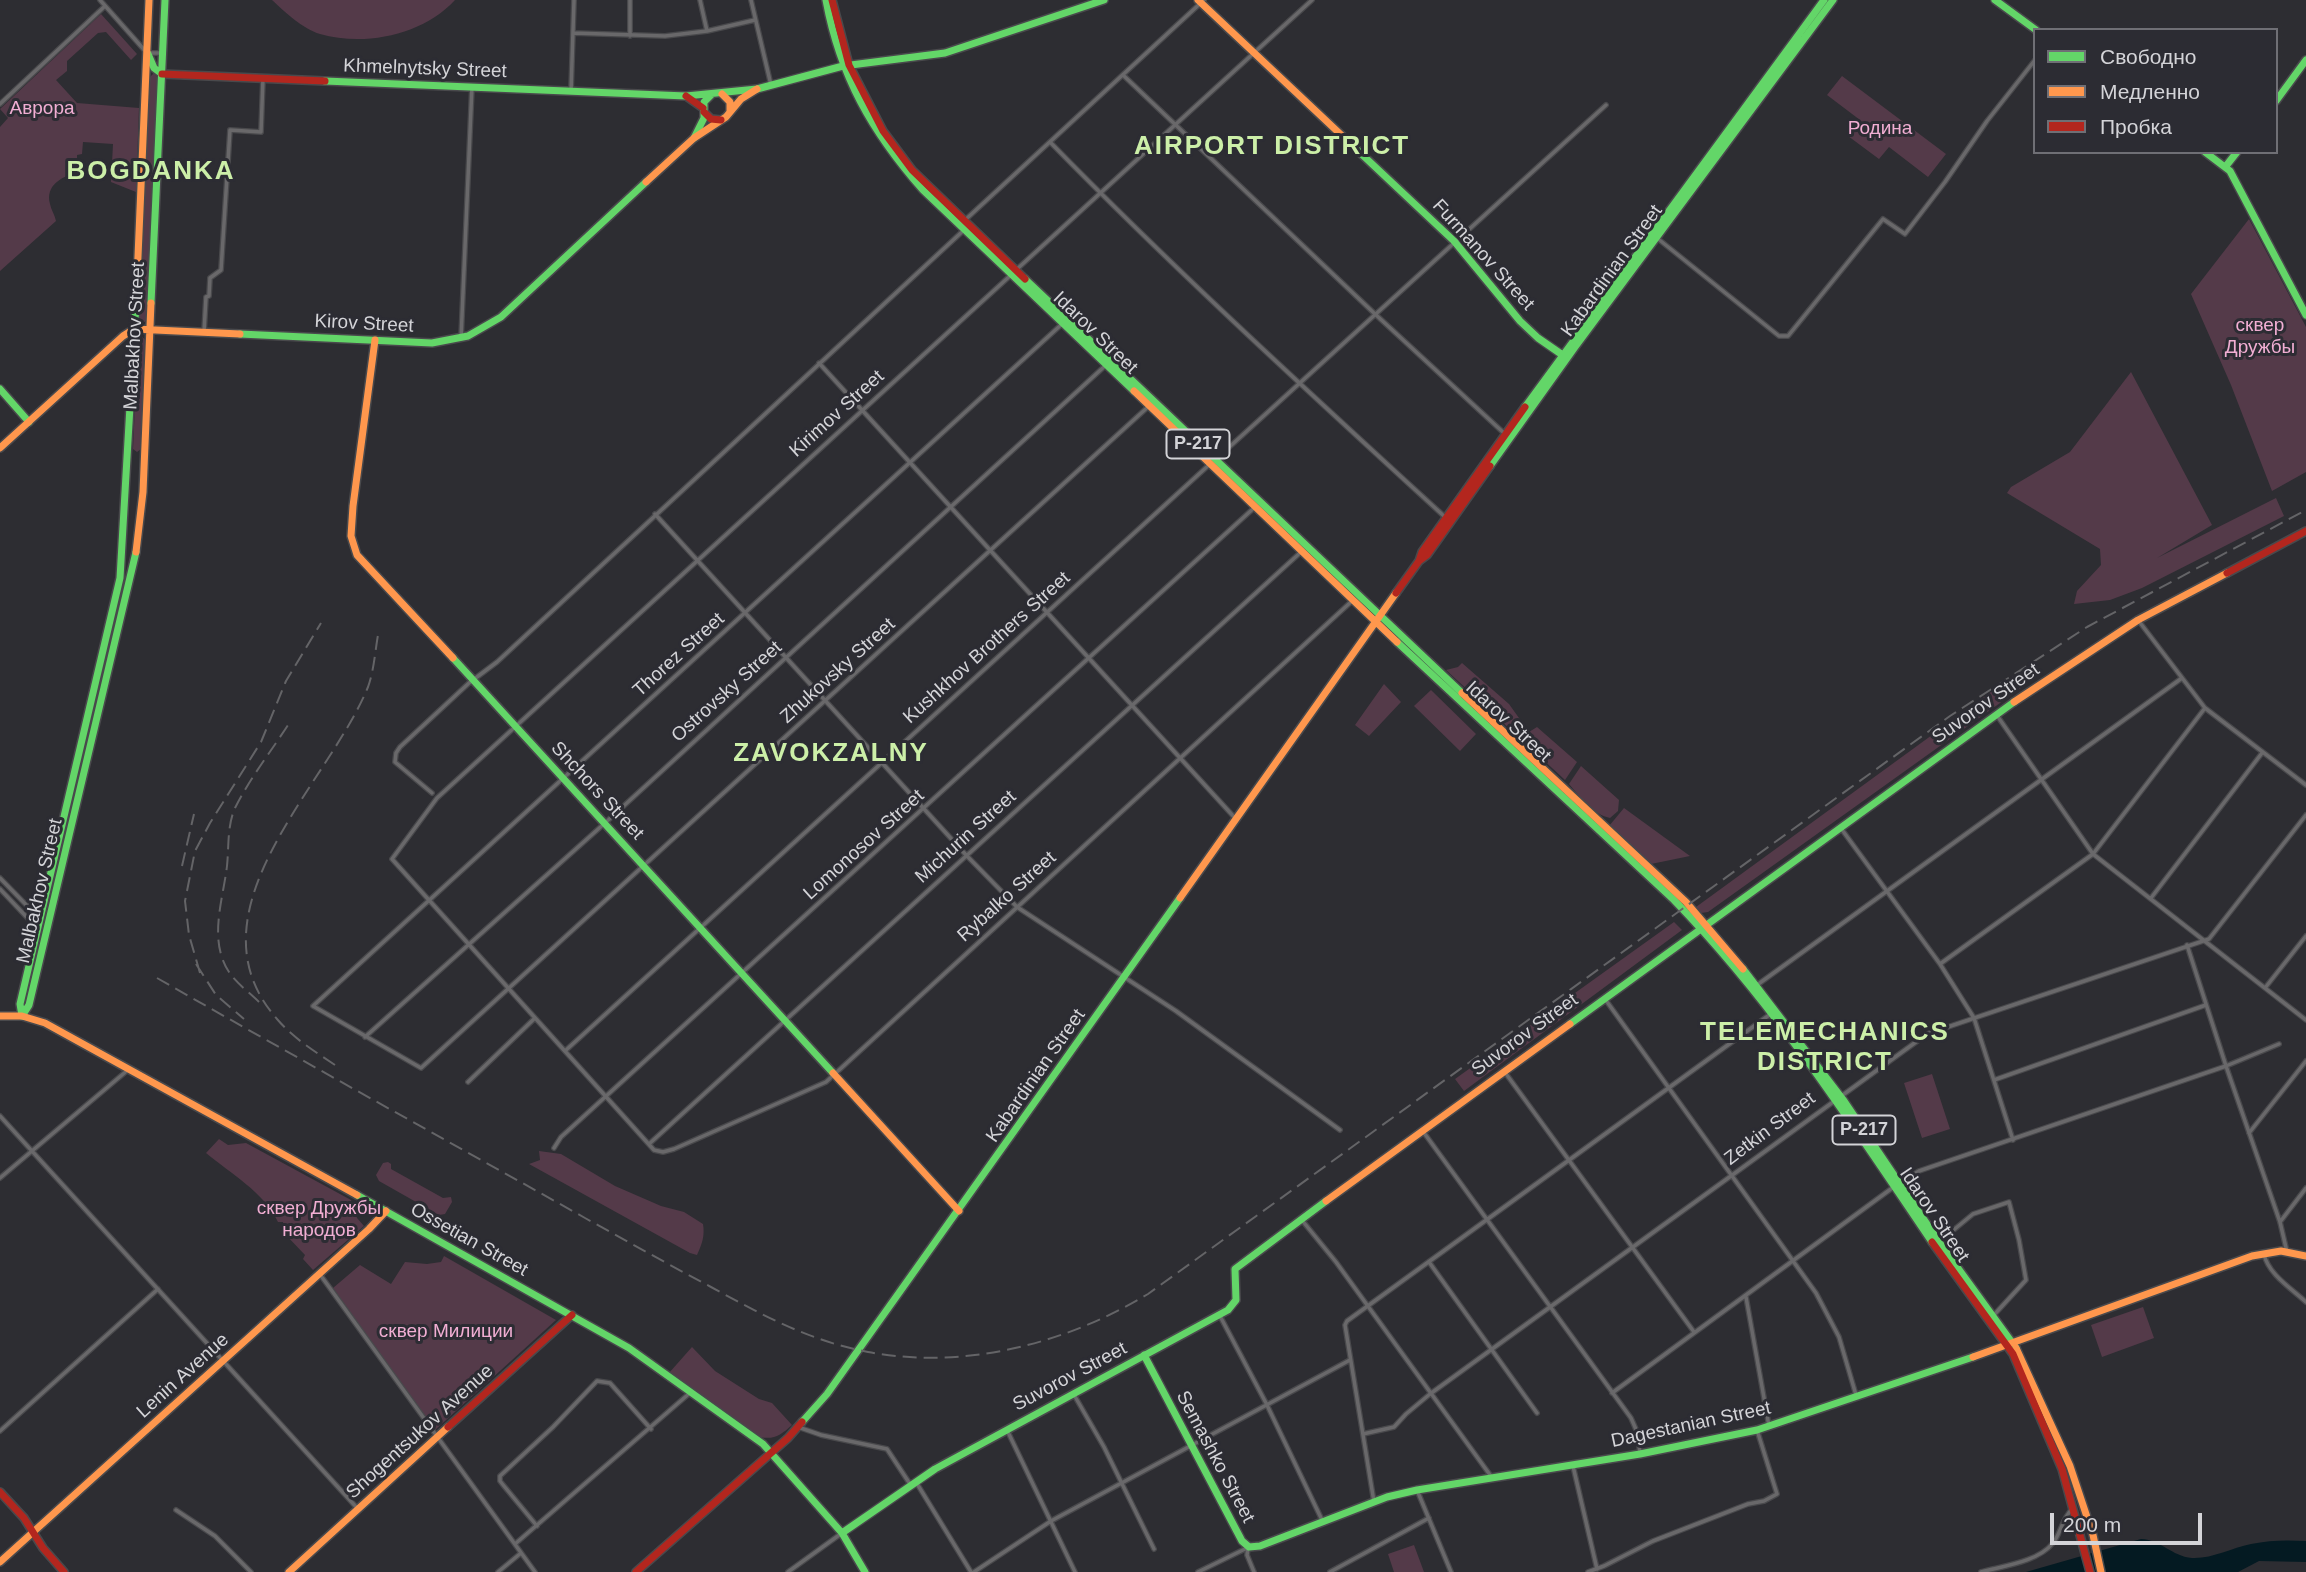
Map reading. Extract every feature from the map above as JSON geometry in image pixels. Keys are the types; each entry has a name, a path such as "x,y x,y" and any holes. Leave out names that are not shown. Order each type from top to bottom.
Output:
{"main road":[{"name":"Malbakhov Street","path":"22,1016 20,1004 38,918 120,578 149,0"},
{"name":"Malbakhov Street","path":"22,1016 29,1005 138,542 143,492 165,0"},
{"name":"Idarov Street","path":"826,0 846,65 875,130 893,156 923,190 1703,926 1758,985 1993,1316 2010,1344 2055,1448 2090,1572"},
{"name":"Idarov Street","path":"832,0 846,65 890,142 964,226"},
{"path":"686,96 711,119 721,120 741,99 757,89 846,65 916,58 953,51 1104,0"},
{"name":"Kabardinian Street","path":"1654,236 1824,0"},
{"name":"Kabardinian Street","path":"636,1572 772,1452 797,1427 850,1364 1237,820 1505,434 1833,0"},
{"path":"1995,0 2033,28"},
{"name":"Furmanov Street","path":"1201,1 1454,241 1520,321 1538,338 1565,356"},
{"path":"147,53 154,68 162,74"},
{"path":"2278,98 2306,60"},
{"path":"146,72 154,68"},
{"name":"Khmelnytsky Street","path":"162,74 686,96 757,89"},
{"path":"694,138 701,125 706,99 718,93 730,102 730,111"},
{"name":"Kirov Street","path":"134,329 432,343 461,339 480,332 500,317 694,138 721,120"},
{"path":"2208,154 2226,166 2306,315"},
{"path":"2226,166 2235,154"},
{"name":"Idarov Street","path":"1013,273 1149,407 1212,462 1352,601 1378,619"},
{"path":"0,448 123,335 134,329"},
{"name":"Shchors Street","path":"375,340 351,536 353,547 363,563 475,680 959,1211"},
{"name":"Kabardinian Street","path":"1419,561 1427,555 1565,356"},
{"path":"0,389 29,422"},
{"name":"Suvorov Street","path":"842,1533 912,1482 1220,1316 1231,1308 1236,1300 1237,1267 1996,714 2138,620 2306,531"},
{"name":"Idarov Street","path":"1703,926 1837,1097"},
{"name":"Ossetian Street","path":"0,1016 22,1016 45,1023 629,1348 772,1452 842,1533 864,1572"},
{"name":"Idarov Street","path":"1897,1184 1942,1256 2027,1368 2070,1466 2093,1535 2101,1572"},
{"name":"Lenin Avenue","path":"0,1562 386,1211"},
{"path":"2264,1252 2287,1252 2306,1256"},
{"name":"Dagestanian Street","path":"1249,1547 1260,1546 1374,1502 1417,1490 1573,1466 1757,1430 2010,1344 2264,1252"},
{"name":"Shogentsukov Avenue","path":"289,1572 572,1315"},
{"name":"Semashko Street","path":"1144,1355 1242,1541 1249,1547"},
{"path":"0,1492 24,1518 64,1572"}],"street":[{"path":"100,0 147,53 163,53"},
{"path":"571,92 574,0"},
{"path":"630,0 630,36"},
{"path":"700,0 707,31"},
{"path":"751,0 771,85"},
{"name":"Kirimov Street","path":"429,901 392,859 437,798 1312,0"},
{"path":"432,793 395,762 400,747 498,662 1201,1"},
{"path":"0,104 105,6"},
{"path":"573,33 666,36 707,31 755,20"},
{"path":"1654,236 1779,336 1785,337 1807,314 1883,219 1905,234 2033,63"},
{"path":"1123,75 1505,434"},
{"path":"204,332 210,278 221,270 230,130 261,132 263,78"},
{"path":"461,339 472,86"},
{"name":"Kushkhov Brothers Street","path":"565,1051 1606,105"},
{"path":"1050,142 1100,194 1299,383 1446,518"},
{"name":"Thorez Street","path":"365,1037 313,1006 1063,323"},
{"path":"819,363 1237,820"},
{"name":"Ostrovsky Street","path":"365,1037 605,823 1106,365"},
{"name":"Zhukovsky Street","path":"365,1037 421,1068 1149,407"},
{"name":"Lomonosov Street","path":"554,1148 561,1137 1255,507"},
{"path":"655,514 967,856 1017,907 1176,1011 1340,1130"},
{"name":"Michurin Street","path":"649,1144 1303,551"},
{"name":"Rybalko Street","path":"649,1144 659,1152 674,1149 822,1084 1352,601"},
{"path":"2138,620 2205,708 2306,785"},
{"path":"1758,985 2182,678"},
{"path":"1940,964 2093,854 2205,708"},
{"path":"1996,714 2093,854 2306,1020"},
{"path":"2151,898 2262,753"},
{"path":"2204,941 2209,939 2306,815"},
{"path":"1840,827 1940,964 1974,1018 2013,1140"},
{"path":"0,878 38,918"},
{"path":"0,889 37,928"},
{"path":"429,901 649,1144"},
{"path":"2265,988 2306,936"},
{"name":"Zetkin Street","path":"1363,1434 1394,1427 1430,1394 1927,1034 2204,941"},
{"path":"2187,945 2280,1222 2287,1252"},
{"path":"1604,998 1816,1293 1839,1337 1856,1395"},
{"path":"1993,1080 2206,1006"},
{"path":"1374,1502 1345,1323 1772,1013"},
{"path":"468,1082 535,1018"},
{"path":"1612,1393 1897,1184 1919,1171 2226,1066 2279,1044"},
{"path":"2249,1133 2306,1060"},
{"path":"0,1178 130,1069"},
{"path":"1504,1070 1694,1332"},
{"path":"0,1116 359,1509"},
{"path":"1422,1130 1636,1426 1640,1454"},
{"path":"2280,1222 2306,1188"},
{"path":"1939,1242 1973,1214 2006,1201 2011,1204 2026,1280 1993,1316"},
{"path":"1301,1220 1336,1262 1493,1479"},
{"path":"2264,1252 2270,1268 2306,1302"},
{"path":"1429,1262 1537,1413"},
{"path":"319,1273 535,1572"},
{"path":"0,1431 158,1289"},
{"path":"1746,1297 1769,1426"},
{"path":"1220,1316 1266,1404 1322,1522"},
{"path":"797,1427 887,1449 973,1572 1051,1521 1351,1359"},
{"path":"537,1526 500,1481 500,1476 597,1381 610,1383 651,1429"},
{"path":"515,1544 691,1392"},
{"path":"1073,1393 1104,1447 1154,1549"},
{"path":"1006,1429 1075,1572"},
{"path":"1588,1572 1653,1541 1777,1494 1757,1430"},
{"path":"1573,1466 1597,1569"},
{"path":"1417,1490 1451,1572"},
{"path":"1981,1572 2043,1552 2053,1543 2065,1517 2073,1508"},
{"path":"176,1510 215,1536 251,1572"},
{"path":"1329,1572 1429,1518"},
{"name":"Suvorov Street","path":"788,1572 842,1533"},
{"name":"Dagestanian Street","path":"1198,1572 1249,1547"},
{"name":"Semashko Street","path":"1249,1547 1247,1555 1254,1572"},
{"path":"498,1572 521,1553"}],"green space":[{"path":"272,0 455,0 427,22 410,30 356,39 337,38 314,32 294,20"},
{"name":"Аврора","path":"101,14 137,54 131,60 106,32 98,33 67,61 67,71 56,80 77,103 139,108 136,192 111,182 113,144 83,142 82,154 77,155 77,172 61,179 50,192 50,204 56,221 0,271 0,127 8,118 0,109"},
{"path":"154,73 158,78 148,319 143,323 138,319 150,77"},
{"name":"Родина","path":"1842,76 1946,154 1928,177 1889,147 1879,159 1848,136 1860,120 1827,95"},
{"name":"сквер Дружбы","path":"2249,219 2306,327 2306,472 2272,491 2231,385 2191,294"},
{"path":"142,337 146,340 141,449 137,452 133,449 138,341"},
{"path":"2131,372 2212,525 2157,558 2276,498 2284,516 2142,588 2110,600 2074,604 2077,591 2101,565 2100,549 2007,493 2011,487 2070,452"},
{"path":"1462,663 1509,704 1529,732 1537,727 1577,762 1565,780 1446,670"},
{"path":"2013,676 2021,688 1708,912 1701,913 1696,907"},
{"path":"1384,684 1401,702 1369,736 1355,725"},
{"path":"1431,690 1476,734 1460,751 1414,706"},
{"path":"1581,766 1619,800 1618,811 1610,818 1592,809 1569,784"},
{"path":"1624,808 1690,856 1651,864 1609,826"},
{"path":"1674,922 1682,930 1464,1091 1455,1079"},
{"path":"1932,1074 1950,1129 1922,1138 1904,1083"},
{"name":"сквер Дружбы народов","path":"219,1139 228,1145 246,1143 351,1200 357,1218 364,1226 313,1270 303,1259 305,1255 285,1234 283,1222 278,1222 265,1202 206,1153"},
{"path":"539,1151 561,1154 615,1186 661,1206 684,1212 703,1224 703,1240 697,1255 529,1164 540,1160"},
{"path":"388,1162 391,1169 443,1198 451,1197 452,1202 445,1214 439,1215 379,1181 376,1175 383,1163"},
{"name":"сквер Милиции","path":"444,1256 556,1320 434,1431 333,1288 360,1265 391,1284 405,1262 441,1262"},
{"path":"2143,1307 2154,1338 2102,1357 2091,1325"},
{"path":"692,1347 715,1371 759,1399 772,1403 792,1425 777,1436 760,1437 669,1373"},
{"path":"1414,1545 1424,1572 1394,1572 1388,1554"}],"water":[{"path":"2141,1539 2192,1558 2207,1557 2258,1543 2306,1541 2306,1562 2259,1561 2238,1572 2026,1572"}],"railway":[{"path":"157,978 648,1253 787,1326 847,1347 904,1357 941,1358 1013,1348 1083,1327 1148,1294 1950,716 2087,627 2306,510"},
{"path":"200,973 189,935 185,901 195,851 261,742 286,681 321,623"},
{"path":"335,1065 297,1038 277,1019 252,978 246,936 254,893 272,850 349,725 368,687 378,635"},
{"path":"259,1002 229,972 219,947 219,920 229,829 232,815 247,786 290,722"},
{"path":"182,866 194,814"},
{"path":"196,964 216,995 244,1019"}],"traffic: fast":[{"path":"151,303 165,0"},
{"path":"826,0 832,28 849,78 888,147 923,190 1134,391"},
{"path":"325,81 686,96 757,89 843,66 945,53 1104,0"},
{"path":"1525,407 1824,0"},
{"path":"1490,466 1833,0"},
{"path":"1995,0 2033,28"},
{"path":"148,54 154,68 162,74"},
{"path":"2278,98 2306,60"},
{"path":"694,138 704,118 704,102 712,94"},
{"path":"1354,147 1454,241 1520,321 1564,356"},
{"path":"2208,154 2230,171 2306,315"},
{"path":"2226,166 2235,154"},
{"path":"240,334 432,343 468,336 501,317 646,182"},
{"path":"1025,279 1462,693"},
{"path":"22,1016 20,1004 120,578 136,303"},
{"path":"0,389 29,422"},
{"path":"22,1016 29,1005 136,552"},
{"path":"1397,642 1674,900 1711,939 1810,1065 1932,1242"},
{"path":"453,658 833,1073"},
{"path":"1570,1024 2014,702"},
{"path":"802,1422 827,1394 1180,898"},
{"path":"1743,969 1844,1101 1939,1242 2016,1348"},
{"path":"357,1195 629,1348 763,1444 842,1533 865,1572"},
{"path":"842,1533 935,1469 1228,1310 1236,1300 1235,1269 1326,1201"},
{"path":"1144,1355 1242,1541 1249,1547 1260,1546 1387,1497 1417,1490 1640,1454 1757,1430 1973,1357"}],"traffic: slow":[{"path":"136,303 149,0"},
{"path":"1198,0 1354,147"},
{"path":"646,182 694,138 726,117 741,99 757,89"},
{"path":"722,94 730,102 730,111"},
{"path":"136,552 143,492 151,303"},
{"path":"0,448 134,329 240,334"},
{"path":"375,340 351,536 357,555 453,658"},
{"path":"1134,391 1397,642"},
{"path":"2014,702 2138,620 2227,573"},
{"path":"1180,898 1396,593"},
{"path":"1462,693 1686,902 1743,969"},
{"path":"0,1016 22,1016 45,1023 357,1195"},
{"path":"1326,1201 1570,1024"},
{"path":"833,1073 959,1211"},
{"path":"0,1562 386,1211"},
{"path":"1973,1357 2252,1256 2281,1251 2306,1256"},
{"path":"2016,1348 2070,1466 2093,1535 2101,1572"},
{"path":"289,1572 448,1427"}],"traffic: jam":[{"path":"832,0 849,65 883,131 912,170 1025,279"},
{"path":"162,74 325,81"},
{"path":"686,96 703,108"},
{"path":"704,112 711,119 721,120"},
{"path":"1419,561 1422,552 1525,407"},
{"path":"1396,593 1419,561 1427,555 1490,466"},
{"path":"2227,573 2306,531"},
{"path":"1932,1242 2013,1354 2062,1469 2090,1572"},
{"path":"448,1427 572,1315"},
{"path":"636,1572 788,1438 802,1422"},
{"path":"0,1492 24,1518 43,1548 64,1572"}],"district":[{"name":"AIRPORT DISTRICT","path":"1272,147"},
{"name":"BOGDANKA","path":"151,172"},
{"name":"ZAVOKZALNY","path":"831,754"},
{"name":"TELEMECHANICS DISTRICT","path":"1825,1048"}]}
